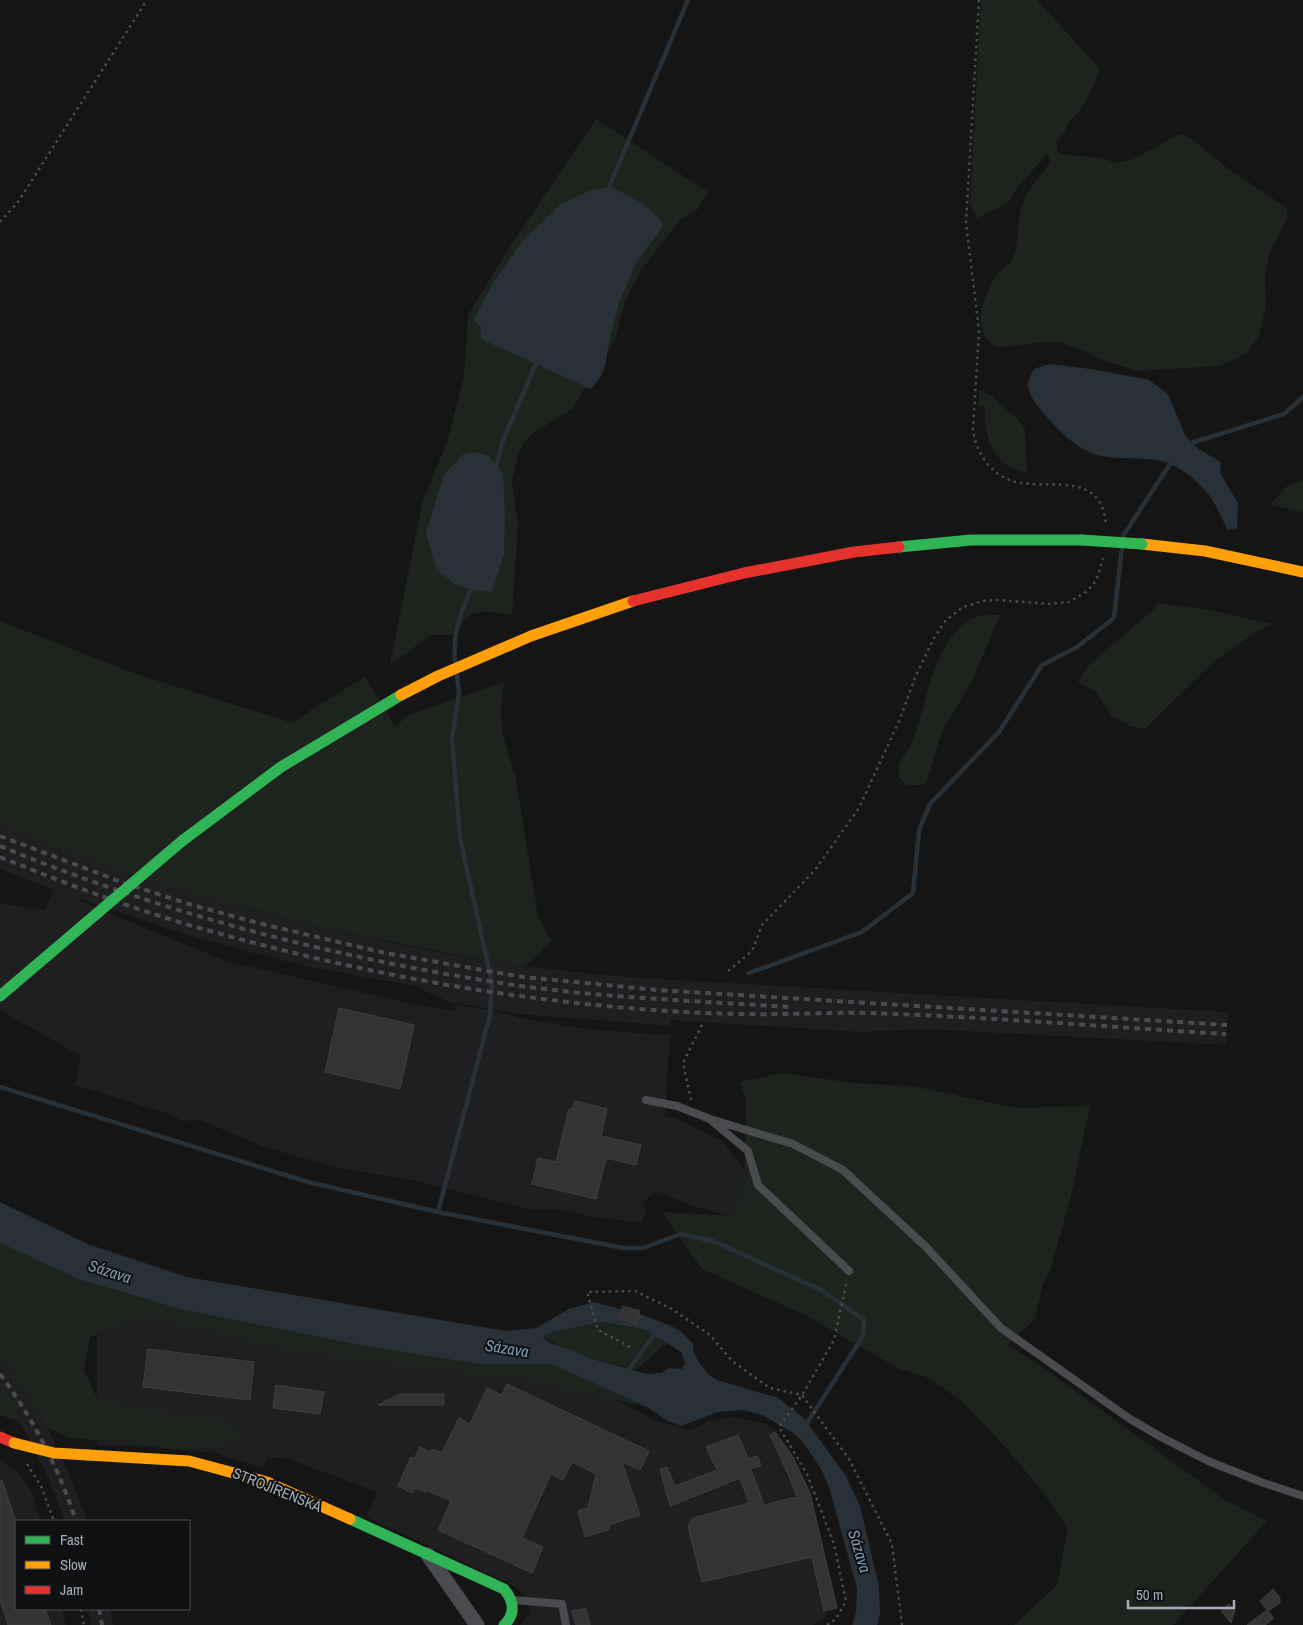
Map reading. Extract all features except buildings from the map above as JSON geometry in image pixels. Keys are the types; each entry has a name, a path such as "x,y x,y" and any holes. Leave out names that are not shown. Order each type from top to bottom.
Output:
{"main road":[{"path":"0,996 182,841 281,767 396,698 474,659 532,636 640,599 744,573 854,552 914,545 989,540 1082,540 1142,544 1205,551 1303,572"},
{"name":"STROJÍRENSKÁ","path":"0,1437 14,1443 54,1453 189,1461 241,1474 287,1491 504,1589 511,1600"},
{"path":"504,1625 511,1616 513,1609 511,1600"}],"street":[{"path":"428,1555 477,1625"}],"lane":[{"path":"646,1100 677,1106 710,1119 794,1144 843,1170 926,1248 1001,1328 1130,1418 1161,1437 1208,1461 1303,1496"},
{"path":"710,1119 748,1151 758,1185 849,1271"},
{"path":"511,1600 562,1604 566,1625"}],"path":[{"path":"0,222 18,202 148,0"},
{"path":"973,429 979,331 966,222 979,0"},
{"path":"728,971 752,951 762,926 815,870 860,808 900,719 916,675"},
{"path":"691,1100 683,1063 704,1021"},
{"path":"828,1625 836,1619 846,1601 834,1544 807,1474 779,1426 802,1395 834,1340 849,1271"},
{"path":"630,1347 598,1330 586,1292 635,1291 672,1309 710,1335 732,1361 770,1388 802,1395 849,1458 892,1544 902,1625"},
{"path":"14,1443 41,1486 54,1520"},
{"path":"81,1610 84,1625"}],"shaded area":[{"path":"981,0 1037,0 1100,69 1091,91 1079,112 1069,121 1064,133 1056,142 1058,152 1067,155 1102,158 1116,163 1134,159 1178,135 1184,134 1227,168 1286,207 1288,217 1270,252 1265,275 1266,306 1259,336 1248,352 1219,366 1138,371 1099,359 1083,350 1059,342 1033,343 998,348 986,338 982,330 981,321 983,302 996,277 1012,260 1016,250 1019,219 1024,200 1032,186 1051,162 1047,154 1017,188 1011,199 1000,207 977,218 970,203"},
{"path":"596,119 708,192 697,210 681,219 641,270 625,301 615,340 573,408 532,434 524,442 519,452 512,481 518,526 512,615 496,612 473,614 462,623 459,631 451,635 431,635 390,665 423,500 446,445 464,377 468,315 507,251"},
{"path":"979,390 993,397 1001,406 1017,418 1025,429 1027,473 1006,464 993,449 986,430 985,407 979,406"},
{"path":"1303,480 1303,512 1270,505 1286,487"},
{"path":"1157,603 1206,609 1272,624 1254,633 1212,663 1145,729 1130,726 1112,716 1095,691 1078,682 1090,664 1154,609"},
{"path":"1000,615 971,683 943,729 926,783 906,785 899,777 898,764 914,738 934,670 942,653 962,625 976,617"},
{"path":"0,621 136,674 293,723 365,677 396,727 406,716 504,682 501,706 502,732 516,779 538,917 552,941 525,966 391,942 258,911 192,892 127,872 0,824"},
{"path":"0,824 128,872 261,912 388,942 456,955 525,966 603,975 1228,1012 1226,1045 926,1029 860,1032 671,1020 670,1026 520,1014 449,1002 414,986 310,967 249,952 184,934 72,896 103,911 226,961 400,1001 457,1012 454,1004 577,1028 660,1035 670,1033 665,1116 678,1119 722,1141 758,1188 734,1217 693,1206 659,1192 652,1194 643,1203 646,1212 642,1223 594,1217 553,1209 531,1210 415,1181 337,1168 265,1147 200,1120 183,1121 169,1114 75,1085 81,1056 0,1010 0,903 45,910 54,890 0,869"},
{"path":"782,1073 854,1083 913,1086 1016,1108 1090,1106 1071,1196 1050,1271 1043,1284 1035,1319 1008,1345 1038,1364 1225,1500 1267,1521 1173,1625 1014,1625 1057,1585 1068,1528 1042,1491 1007,1449 963,1402 929,1378 898,1368 807,1316 702,1269 662,1212 734,1216 744,1194 746,1100 740,1082"},
{"path":"0,1243 78,1279 180,1309 365,1346 479,1364 551,1364 647,1407 521,1379 293,1351 152,1317 128,1321 90,1337 84,1370 97,1398 141,1409 229,1421 249,1442 175,1447 69,1438 47,1427 23,1387 0,1357"},
{"path":"105,1290 243,1321 601,1392 656,1421 688,1431 711,1420 734,1417 768,1424 776,1431 785,1447 788,1446 810,1493 836,1608 825,1611 826,1618 813,1625 520,1625 530,1612 529,1604 522,1592 512,1585 366,1517 377,1492 289,1459 268,1457 262,1468 215,1453 139,1446 97,1445 97,1320"},
{"path":"603,1322 647,1331 666,1343 636,1370 589,1358 543,1338 548,1333"},
{"path":"0,1357 23,1387 47,1427 67,1469 87,1520 65,1520 48,1477 28,1437 0,1392"},
{"path":"0,1382 14,1398 18,1421 0,1415"},
{"path":"0,1460 20,1474 32,1493 40,1520 15,1520 15,1610 62,1610 66,1625 0,1625"},
{"path":"88,1610 110,1610 113,1625 91,1625"}],"water":[{"path":"611,187 646,207 663,224 660,231 637,261 619,303 605,366 600,378 591,389 481,339 481,326 473,321 493,283 521,243 561,204 591,190"},
{"path":"1049,364 1091,369 1149,380 1168,394 1185,435 1198,449 1221,462 1220,473 1238,503 1237,528 1228,530 1208,493 1181,469 1161,461 1097,455 1070,440 1037,405 1029,391 1029,381 1034,369"},
{"path":"475,452 489,456 503,474 504,554 492,592 471,590 455,584 436,569 426,533 444,475 462,455"},
{"name":"Sázava","path":"0,1202 90,1245 187,1277 506,1331 536,1328 569,1309 593,1302 640,1314 669,1325 682,1332 693,1344 694,1353 708,1374 717,1380 778,1398 804,1418 846,1476 860,1506 879,1586 880,1615 877,1625 852,1625 856,1612 857,1588 829,1487 820,1467 801,1440 792,1432 764,1416 744,1410 718,1412 681,1426 668,1421 647,1407 551,1364 479,1364 365,1346 180,1309 78,1279 0,1243","holes":["603,1322 647,1331 681,1352 685,1363 682,1369 669,1368 661,1373 647,1374 589,1358 573,1350 550,1343 543,1338 548,1333"]}],"waterway":[{"path":"607,192 688,0"},
{"path":"496,468 502,443 538,359"},
{"path":"1189,446 1194,442 1284,414 1303,397"},
{"path":"1123,536 1172,461"},
{"path":"749,973 862,932 913,893 919,830 930,804 999,732 1042,665 1077,647 1114,618 1122,548"},
{"path":"455,661 456,631 473,584"},
{"path":"438,1212 490,1015 492,983 460,838 452,738 459,693 457,676"},
{"path":"0,1087 308,1182 438,1212 623,1248 643,1248 681,1234 713,1241 821,1290 864,1320 863,1336 805,1426"},
{"path":"626,1373 657,1331"}],"railway":[{"path":"0,836 124,883 192,905 258,923 385,953 523,977 657,990 1227,1025"},
{"path":"0,846 63,871 191,914 256,932 388,963 554,990 789,1007"},
{"path":"0,857 117,902 189,925 312,957 478,990 660,1011 915,1015 1226,1034"},
{"path":"0,1374 23,1408 44,1445 62,1482 76,1520"},
{"path":"99,1610 102,1625"}],"traffic: fast":[{"path":"899,547 971,540 1082,540"},
{"path":"1082,540 1142,544"},
{"path":"182,841 281,767 401,695"},
{"path":"0,996 182,841"},
{"path":"350,1519 504,1589 512,1603 512,1612 504,1625"}],"traffic: slow":[{"path":"1142,544 1205,551 1303,572"},
{"path":"401,695 438,676 531,636 633,601"},
{"path":"14,1443 54,1453 88,1455"},
{"path":"88,1455 189,1461 267,1482 350,1519"}],"traffic: jam":[{"path":"633,601 744,573 854,552 899,547"},
{"path":"0,1437 14,1443"}]}
